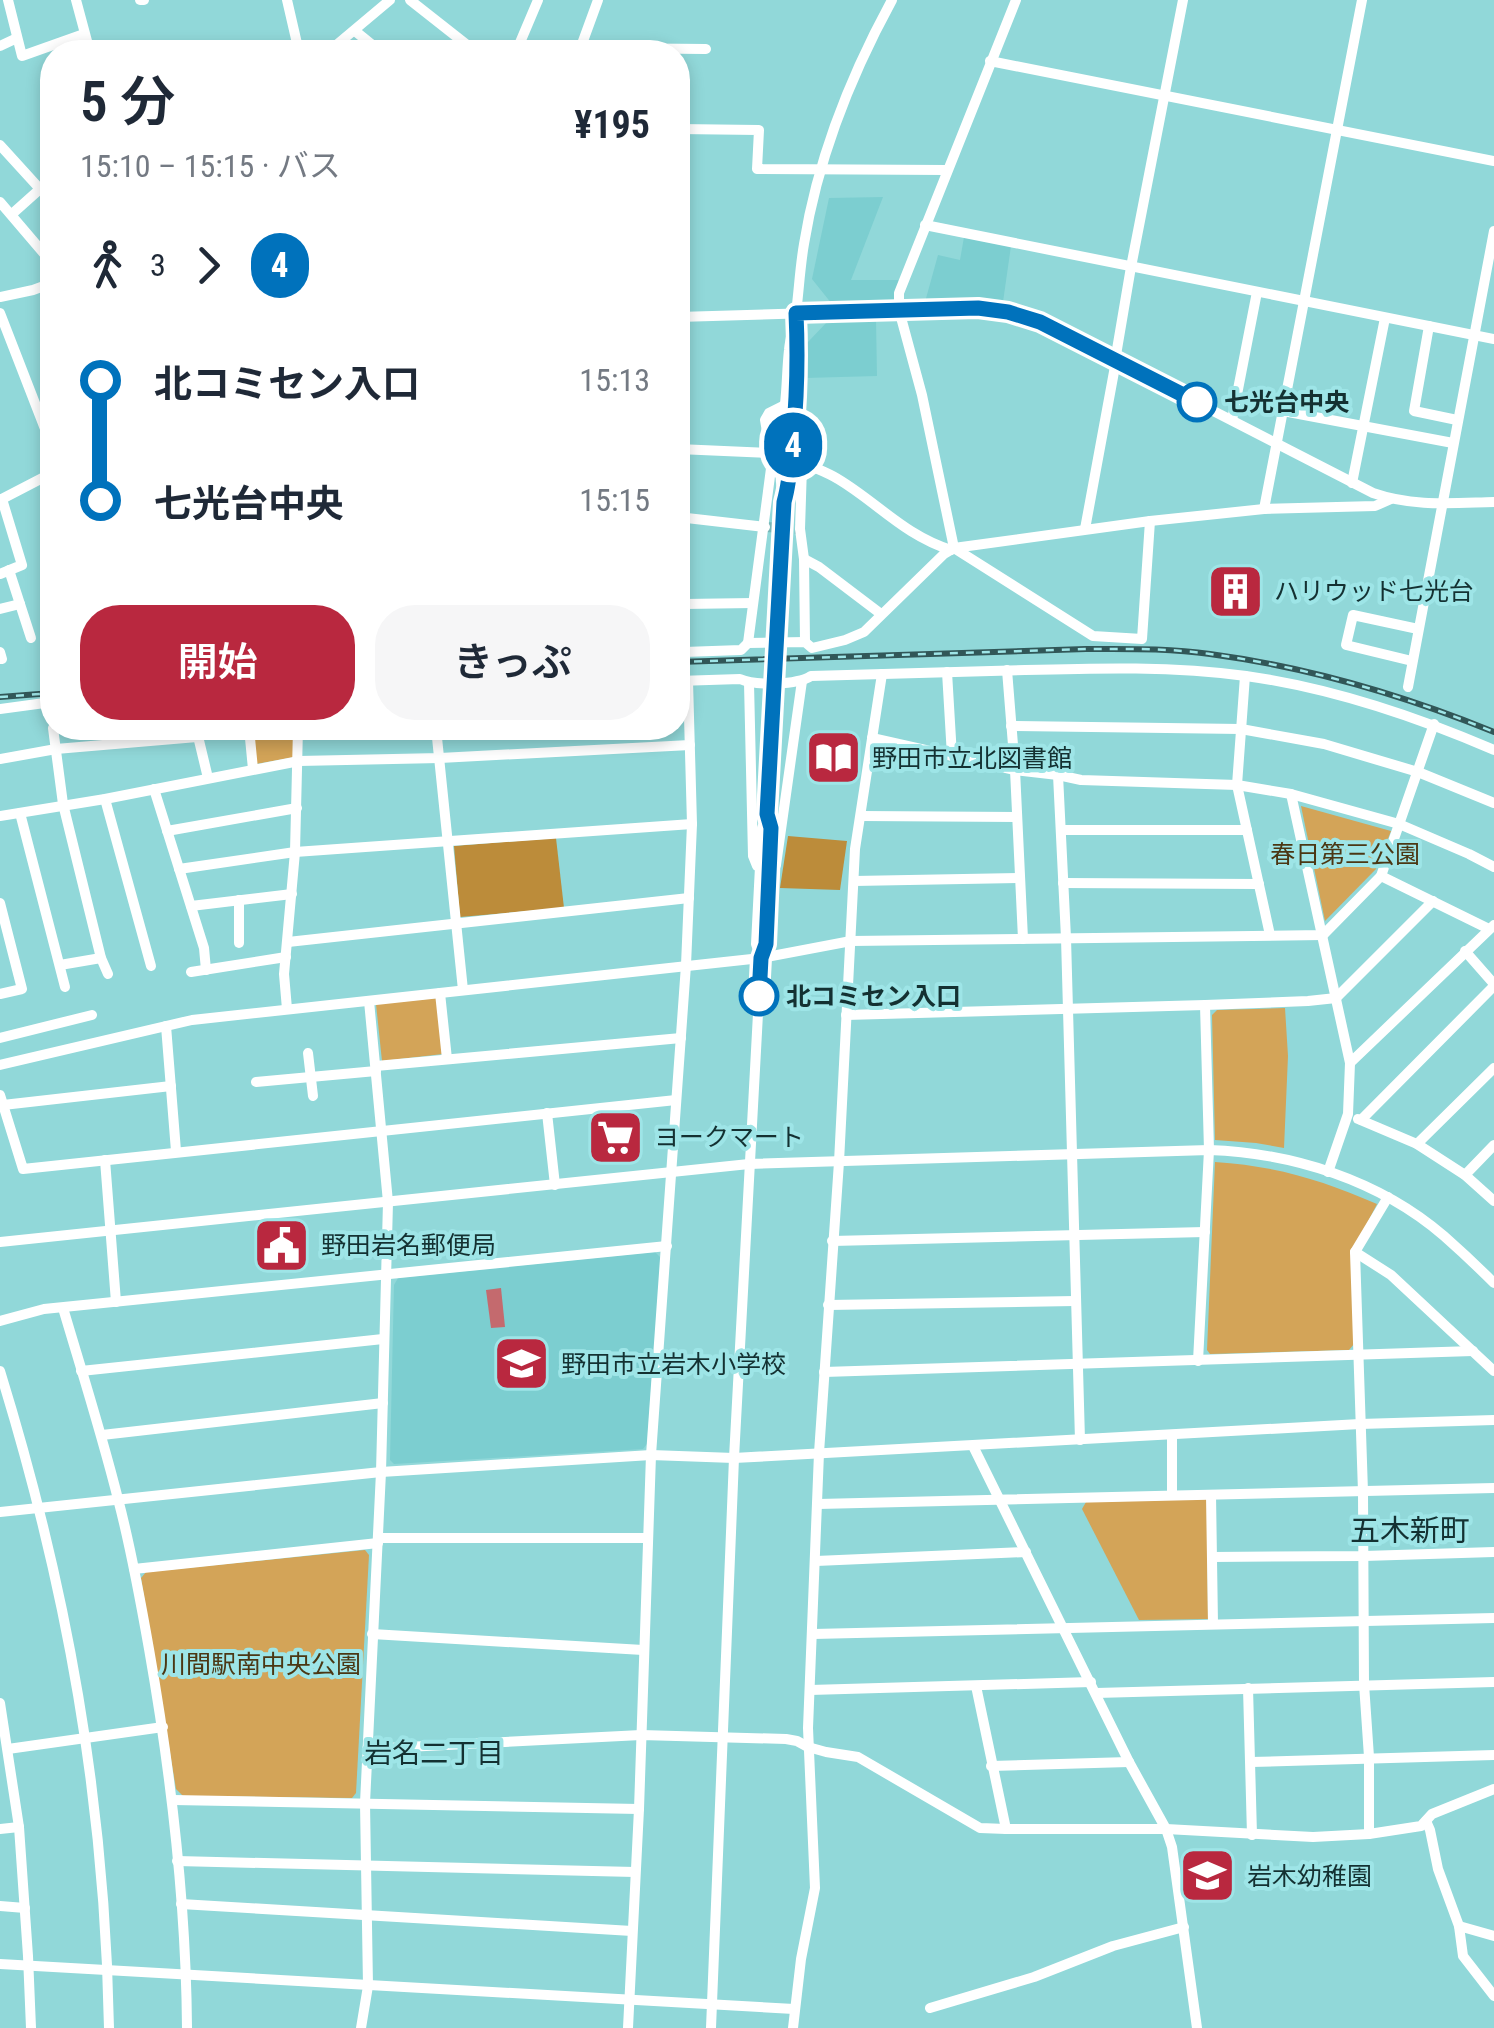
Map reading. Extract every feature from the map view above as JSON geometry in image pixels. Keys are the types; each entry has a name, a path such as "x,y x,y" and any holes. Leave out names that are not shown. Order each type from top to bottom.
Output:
{"street":[{"path":"8,0 22,56 40,50"},
{"path":"76,0 86,40"},
{"path":"286,0 296,40"},
{"path":"344,40 390,0"},
{"path":"410,0 461,40"},
{"path":"521,40 538,0"},
{"path":"584,40 598,0"},
{"path":"711,2028 734,1458 761,958 756,944 764,877 762,828 767,814 778,615 784,502 781,483 790,406 789,346 804,242 820,170 852,80 892,0"},
{"path":"952,549 922,395 898,310 900,285 1016,0"},
{"path":"1085,529 1130,267 1183,0"},
{"path":"1264,509 1362,0"},
{"path":"356,31 367,40"},
{"path":"67,40 84,34"},
{"path":"0,46 17,38"},
{"path":"690,49 706,49"},
{"path":"990,62 1494,161"},
{"path":"690,128 760,130 757,169 947,170"},
{"path":"0,145 40,189 12,214"},
{"path":"0,202 40,248"},
{"path":"925,225 1494,339"},
{"path":"1408,687 1494,231"},
{"path":"0,297 40,287"},
{"path":"1232,420 1256,292"},
{"path":"1481,296 1494,298"},
{"path":"690,316 978,308 1008,312 1040,322 1391,500 1420,504 1494,502"},
{"path":"0,313 40,417"},
{"path":"1352,483 1385,318"},
{"path":"1429,326 1414,411 1457,420"},
{"path":"748,644 772,462 765,420 769,413 790,406"},
{"path":"790,406 803,436 800,529 805,642"},
{"path":"1282,411 1453,443"},
{"path":"690,450 770,453"},
{"path":"802,462 838,478 898,524 929,542 952,549 1092,636 1142,639 1150,521"},
{"path":"31,638 4,572 22,564 1,500 40,479"},
{"path":"1356,506 1366,490"},
{"path":"690,652 805,642 812,648 844,640 864,632 952,549 1150,521 1264,509 1375,506 1391,500"},
{"path":"690,518 764,527"},
{"path":"804,559 881,614"},
{"path":"690,604 753,603"},
{"path":"0,609 20,604"},
{"path":"1412,661 1346,645 1353,616 1418,629"},
{"path":"690,681 749,683 802,681 811,676 1131,667 1245,676 1342,696 1434,724 1494,750"},
{"path":"1007,670 1022,939"},
{"path":"947,672 952,756"},
{"path":"793,2028 815,1888 808,1747 819,1454 855,849 882,674"},
{"path":"1245,676 1237,785 1270,935"},
{"path":"764,877 776,865 802,681"},
{"path":"749,683 753,856 764,877"},
{"path":"0,709 40,704"},
{"path":"0,1065 192,1020 761,958 851,941 1323,935 1381,876 1434,724"},
{"path":"1011,726 1241,729 1324,744 1418,772 1494,804"},
{"path":"872,738 1015,770 1081,780 1237,785 1291,794 1399,824 1494,867"},
{"path":"55,740 64,804 108,974"},
{"path":"0,759 131,740"},
{"path":"199,740 208,778"},
{"path":"250,740 254,769"},
{"path":"287,1009 284,974 295,852 298,740"},
{"path":"438,740 463,990"},
{"path":"628,2028 651,1455 686,965 692,824 689,740"},
{"path":"0,816 299,761 690,745"},
{"path":"1058,774 1080,1440"},
{"path":"154,789 204,948 206,970"},
{"path":"1291,794 1350,1062 1348,1114 1328,1172"},
{"path":"105,799 150,966"},
{"path":"168,831 297,808"},
{"path":"20,813 65,987"},
{"path":"861,816 1017,816"},
{"path":"179,869 295,852 692,824"},
{"path":"1061,830 1247,830"},
{"path":"1350,1062 1492,927 1381,876"},
{"path":"854,882 1020,878"},
{"path":"1063,883 1258,884"},
{"path":"190,906 292,894"},
{"path":"288,942 689,898"},
{"path":"238,943 239,900"},
{"path":"846,1014 1308,1002 1336,998 1433,902"},
{"path":"0,904 22,988 0,994"},
{"path":"1361,1120 1494,985 1465,951"},
{"path":"191,972 286,957"},
{"path":"60,965 101,958"},
{"path":"440,993 447,1059"},
{"path":"361,2028 368,1986 364,1803 381,1472 388,1202 369,1001"},
{"path":"1198,1360 1209,1150 1204,1005"},
{"path":"0,1038 92,1015"},
{"path":"166,1026 176,1151"},
{"path":"256,1082 447,1059 681,1038"},
{"path":"308,1053 313,1096"},
{"path":"1417,1144 1494,1068"},
{"path":"171,1086 2,1100 23,1168 676,1100"},
{"path":"547,1113 554,1184"},
{"path":"1348,1114 1417,1144 1465,1174 1494,1202"},
{"path":"1465,1174 1494,1146"},
{"path":"0,1242 748,1164 1209,1150 1267,1156 1328,1172 1388,1198 1442,1234 1494,1284"},
{"path":"105,1160 116,1302"},
{"path":"1368,1834 1355,1252 1388,1198"},
{"path":"832,1241 1206,1232"},
{"path":"0,1321 44,1309 667,1246"},
{"path":"1355,1252 1391,1275 1494,1371"},
{"path":"828,1305 1076,1301"},
{"path":"63,1308 119,1500 163,1727 178,1861 187,2028"},
{"path":"82,1371 384,1339"},
{"path":"824,1372 1473,1352"},
{"path":"0,1371 60,1593 86,1738 100,1868 109,2028"},
{"path":"102,1436 383,1403"},
{"path":"0,1512 381,1472 651,1455 734,1458 1494,1420"},
{"path":"1172,1436 1172,1495"},
{"path":"973,1446 1166,1829 1198,2028"},
{"path":"818,1504 1494,1488"},
{"path":"1211,1495 1213,1624"},
{"path":"134,1569 378,1540 648,1538"},
{"path":"816,1561 1026,1552"},
{"path":"1212,1556 1494,1552"},
{"path":"813,1634 1494,1618"},
{"path":"372,1634 643,1650"},
{"path":"810,1690 976,1686 1248,1688 1494,1682"},
{"path":"976,1686 1006,1829"},
{"path":"1248,1688 1252,1835"},
{"path":"0,1704 8,1749 5,1775 19,1827 31,2028"},
{"path":"8,1749 163,1727"},
{"path":"366,1749 641,1735 797,1741 858,1758 980,1828 1006,1829 1166,1829 1312,1837 1368,1834 1421,1826 1432,1814 1494,1789"},
{"path":"1251,1762 1494,1756"},
{"path":"991,1766 1129,1762"},
{"path":"173,1800 639,1809"},
{"path":"1426,1821 1459,1926 1463,1956 1494,1996"},
{"path":"0,1830 19,1827"},
{"path":"178,1861 635,1872"},
{"path":"180,1904 632,1931"},
{"path":"0,1906 26,1908"},
{"path":"1459,1926 1494,1936"},
{"path":"930,2008 1034,1977 1114,1946 1184,1927"},
{"path":"0,1964 794,2010"}],"shaded area":[{"path":"883,197 851,280 899,280 895,299 832,304 812,279 829,198"},
{"path":"964,237 1011,246 1003,302 925,302 938,255 960,260"},
{"path":"829,320 876,320 877,376 805,378 807,343"},
{"path":"788,836 847,841 840,890 780,888"},
{"path":"556,838 564,908 460,917 454,846"},
{"name":"野田市立岩木小学校","path":"655,1252 661,1258 647,1444 643,1449 394,1464 390,1460 394,1285 398,1278"},
{"path":"501,1288 505,1327 491,1328 486,1290"}],"green space":[{"path":"253,740 294,740 295,757 256,764"},
{"name":"春日第三公園","path":"1301,806 1391,831 1376,869 1325,921"},
{"path":"437,998 443,1054 382,1061 376,1004"},
{"path":"1285,1008 1288,1056 1284,1148 1215,1140 1212,1015 1217,1010"},
{"path":"1215,1162 1298,1176 1377,1204 1351,1255 1354,1344 1349,1350 1210,1354 1207,1350"},
{"path":"1207,1499 1208,1619 1139,1620 1082,1509 1086,1502"},
{"name":"川間駅南中央公園","path":"365,1550 369,1555 356,1793 352,1798 183,1796 176,1789 141,1578 146,1572"}],"tunnel":[{"path":"765,527 800,529"}],"railway":[{"path":"690,662 1086,649 1179,651 1318,675 1390,694 1494,732"},
{"path":"0,697 40,694"}],"bus line":[{"name":"4","path":"759,996 761,958 766,944 771,828 767,814 784,502 790,484 796,408 796,313 978,308 1008,312 1040,322 1197,402"}],"place":[{"name":"七光台中央","path":"1197,402"},
{"name":"ハリウッド七光台","path":"1235,591"},
{"name":"野田市立北図書館","path":"833,758"},
{"name":"北コミセン入口","path":"759,996"},
{"name":"ヨークマート","path":"615,1137"},
{"name":"野田岩名郵便局","path":"282,1245"},
{"name":"野田市立岩木小学校","path":"522,1364"},
{"name":"岩木幼稚園","path":"1208,1876"}],"district":[{"name":"五木新町","path":"1410,1530"},
{"name":"岩名二丁目","path":"434,1753"}]}
